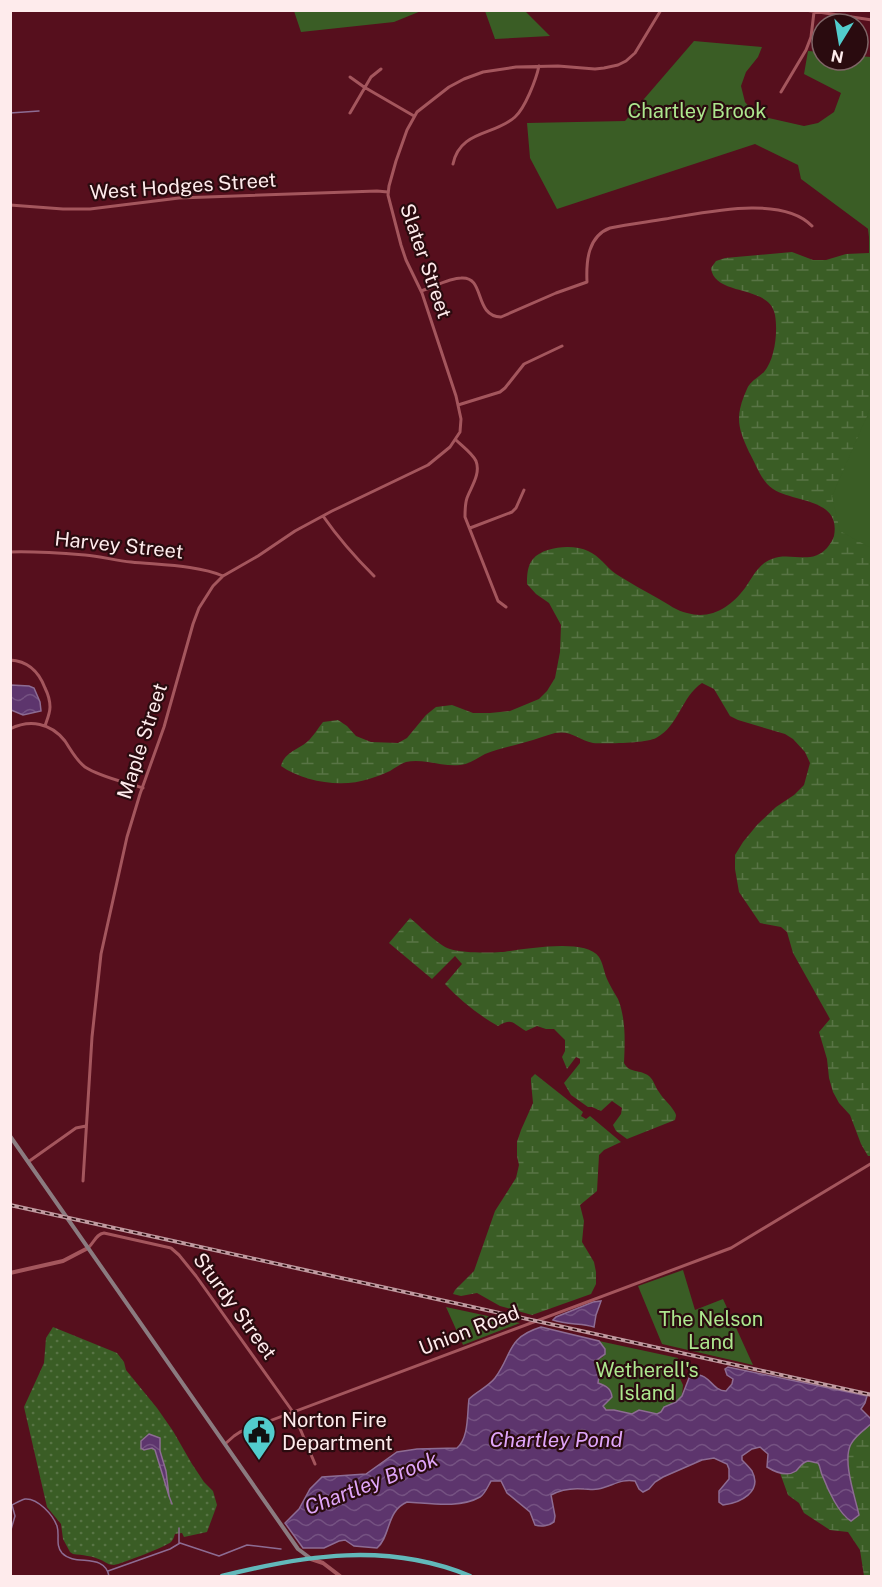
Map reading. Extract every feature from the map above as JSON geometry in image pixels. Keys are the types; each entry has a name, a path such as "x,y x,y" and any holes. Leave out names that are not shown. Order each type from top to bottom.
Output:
{"highway":[{"path":"222,1576 311,1558 351,1554 388,1555 439,1565 470,1576"}],"main road":[{"path":"10,1136 298,1549 311,1558"}],"street":[{"name":"Slater Street","path":"456,440 462,424 458,405 421,291 401,245 388,192 393,168 414,116 441,92 464,79 483,72 539,66 604,68 623,63 635,53 661,10"},
{"path":"781,92 807,50 810,40"},
{"path":"453,164 456,154 466,142 517,115 528,95 539,66"},
{"path":"350,113 370,77 381,69"},
{"path":"350,77 414,116"},
{"name":"West Hodges Street","path":"10,205 63,209 179,198 388,192"},
{"path":"421,291 457,278 468,278 477,288 486,310 493,316 501,317 587,282 588,259 594,240 601,232 610,228 744,207 770,208 792,214 806,219 812,226"},
{"path":"458,405 500,392 524,364 562,346"},
{"path":"456,440 475,460 477,468 465,506 465,517 498,601 506,607"},
{"name":"Maple Street","path":"83,1181 99,962 123,851 164,727 199,609 209,591 223,576 290,534 434,461 456,440"},
{"path":"470,528 512,512 524,490"},
{"path":"324,516 338,538 374,576"},
{"name":"Harvey Street","path":"10,552 86,555 128,562 192,568 223,576"},
{"path":"10,660 30,666 41,679 50,704 45,726"},
{"path":"10,729 28,723 45,726 61,737 77,760 86,768 143,788"},
{"path":"28,1162 72,1131 86,1126"},
{"name":"Union Road","path":"225,1444 240,1432 728,1249 872,1163"},
{"name":"Sturdy Street","path":"88,1248 98,1236 104,1233 164,1246 175,1251 196,1276 293,1412 315,1464"},
{"path":"10,1273 63,1261 88,1248"},
{"path":"311,1558 324,1563 340,1576"}],"green space":[{"path":"294,10 421,11 394,22 301,32"},
{"path":"485,11 525,11 550,36 495,39"},
{"name":"Chartley Brook","path":"694,41 762,47 758,57 746,72 741,86 745,102 756,115 804,126 818,123 834,112 841,93 804,74 808,51 810,51 810,72 870,72 871,57 871,231 801,179 798,165 755,144 557,209 530,158 527,123 625,121"},
{"path":"871,114 871,1156 868,1156 850,1115 833,1092 829,1078 827,1059 819,1032 830,1019 793,953 787,932 781,927 760,923 739,892 735,855 757,825 804,785 810,763 805,752 793,739 785,734 730,716 714,689 702,683 689,696 664,733 651,740 593,743 561,732 491,752 464,764 446,765 412,761 374,777 347,783 312,780 281,766 285,758 309,740 323,722 338,720 356,736 371,742 398,743 407,738 426,715 436,707 452,705 473,713 490,713 510,711 539,699 555,678 560,652 561,625 549,603 527,584 531,562 544,551 575,547 588,551 616,574 680,611 704,615 720,610 733,601 767,561 786,556 814,556 827,548 834,536 831,515 814,503 782,493 769,486 759,472 741,431 739,418 741,404 749,385 768,367 773,353 776,329 775,315 771,305 753,294 722,283 714,277 711,268 716,261 725,258 792,252 813,260 826,260 846,254 869,253 867,221"},
{"path":"871,407 871,548 840,531 832,496"},
{"path":"410,918 441,944 455,950 495,952 567,946 592,951 599,957 621,1007 624,1063 629,1069 646,1074 651,1078 675,1113 675,1120 627,1139 616,1131 613,1125 621,1114 622,1108 612,1101 601,1111 588,1107 571,1095 564,1083 580,1063 580,1059 576,1057 567,1069 562,1057 565,1051 565,1040 554,1029 537,1026 526,1031 510,1022 498,1026 470,1007 445,984 462,964 455,956 432,979 389,943"},
{"path":"535,1074 583,1112 581,1116 586,1119 590,1116 621,1142 599,1155 597,1191 580,1205 584,1221 582,1242 594,1262 596,1272 596,1284 591,1294 532,1315 500,1306 477,1293 461,1296 453,1294 474,1271 495,1211 516,1178 519,1165 517,1142 533,1103 531,1078"},
{"name":"The Nelson Land","path":"683,1270 695,1310 723,1299 753,1365 662,1344 638,1286"},
{"path":"446,1307 520,1323 463,1345"},
{"path":"53,1327 117,1353 124,1362 126,1370 157,1408 204,1482 213,1491 217,1505 207,1532 184,1537 182,1533 175,1534 168,1544 114,1565 70,1552 63,1539 61,1524 47,1507 24,1407 44,1363 46,1338"},
{"name":"Wetherell's Island","path":"599,1341 678,1358 676,1370 683,1385 682,1396 657,1414 639,1410 632,1414 604,1409 603,1406 612,1397 608,1387 597,1381 597,1360 603,1357 605,1349"},
{"path":"871,1424 871,1576 864,1576 860,1550 848,1532 830,1530 804,1513 799,1503 788,1495 780,1473 789,1473 804,1462 818,1463 845,1517 859,1515 850,1479 849,1451 855,1438"}],"water":[{"path":"11,685 34,688 41,711 23,715 11,710"},
{"path":"601,1301 594,1327 553,1320 593,1302"},
{"name":"Chartley Pond","path":"541,1327 599,1341 605,1349 605,1354 597,1360 598,1383 611,1391 612,1397 603,1406 606,1410 632,1414 639,1410 657,1414 682,1396 689,1378 699,1375 718,1389 726,1391 733,1379 727,1375 725,1369 728,1367 867,1396 861,1409 871,1419 871,1424 851,1444 848,1459 850,1479 859,1515 851,1521 842,1513 831,1495 818,1463 808,1461 792,1473 781,1473 767,1467 768,1454 760,1447 742,1456 742,1460 755,1478 752,1490 743,1499 730,1504 723,1505 719,1502 719,1491 729,1479 729,1469 727,1464 714,1458 702,1460 663,1477 643,1492 635,1481 630,1480 598,1489 571,1489 555,1493 551,1495 554,1522 545,1526 535,1525 530,1512 507,1493 501,1481 491,1481 482,1496 472,1501 444,1504 407,1502 400,1506 395,1511 385,1537 377,1548 354,1546 345,1540 324,1548 303,1548 285,1523 299,1509 310,1489 322,1477 366,1474 397,1452 457,1448 466,1432 469,1399 495,1378 512,1348 522,1336"},
{"path":"149,1434 160,1438 160,1451 166,1471 169,1496 155,1450 141,1448 141,1441"}],"waterway":[{"path":"10,113 39,111"},
{"path":"169,1496 172,1504"},
{"path":"10,1533 15,1516 12,1505 25,1499 35,1501 49,1512 55,1522 62,1553 74,1559 101,1564 109,1576"},
{"path":"179,1528 179,1543"},
{"name":"Chartley Brook","path":"108,1571 170,1549 180,1543 219,1556 247,1545 281,1549"}],"railway":[{"path":"10,1205 872,1395"}],"place":[{"name":"Norton Fire Department","path":"259,1461"}]}
